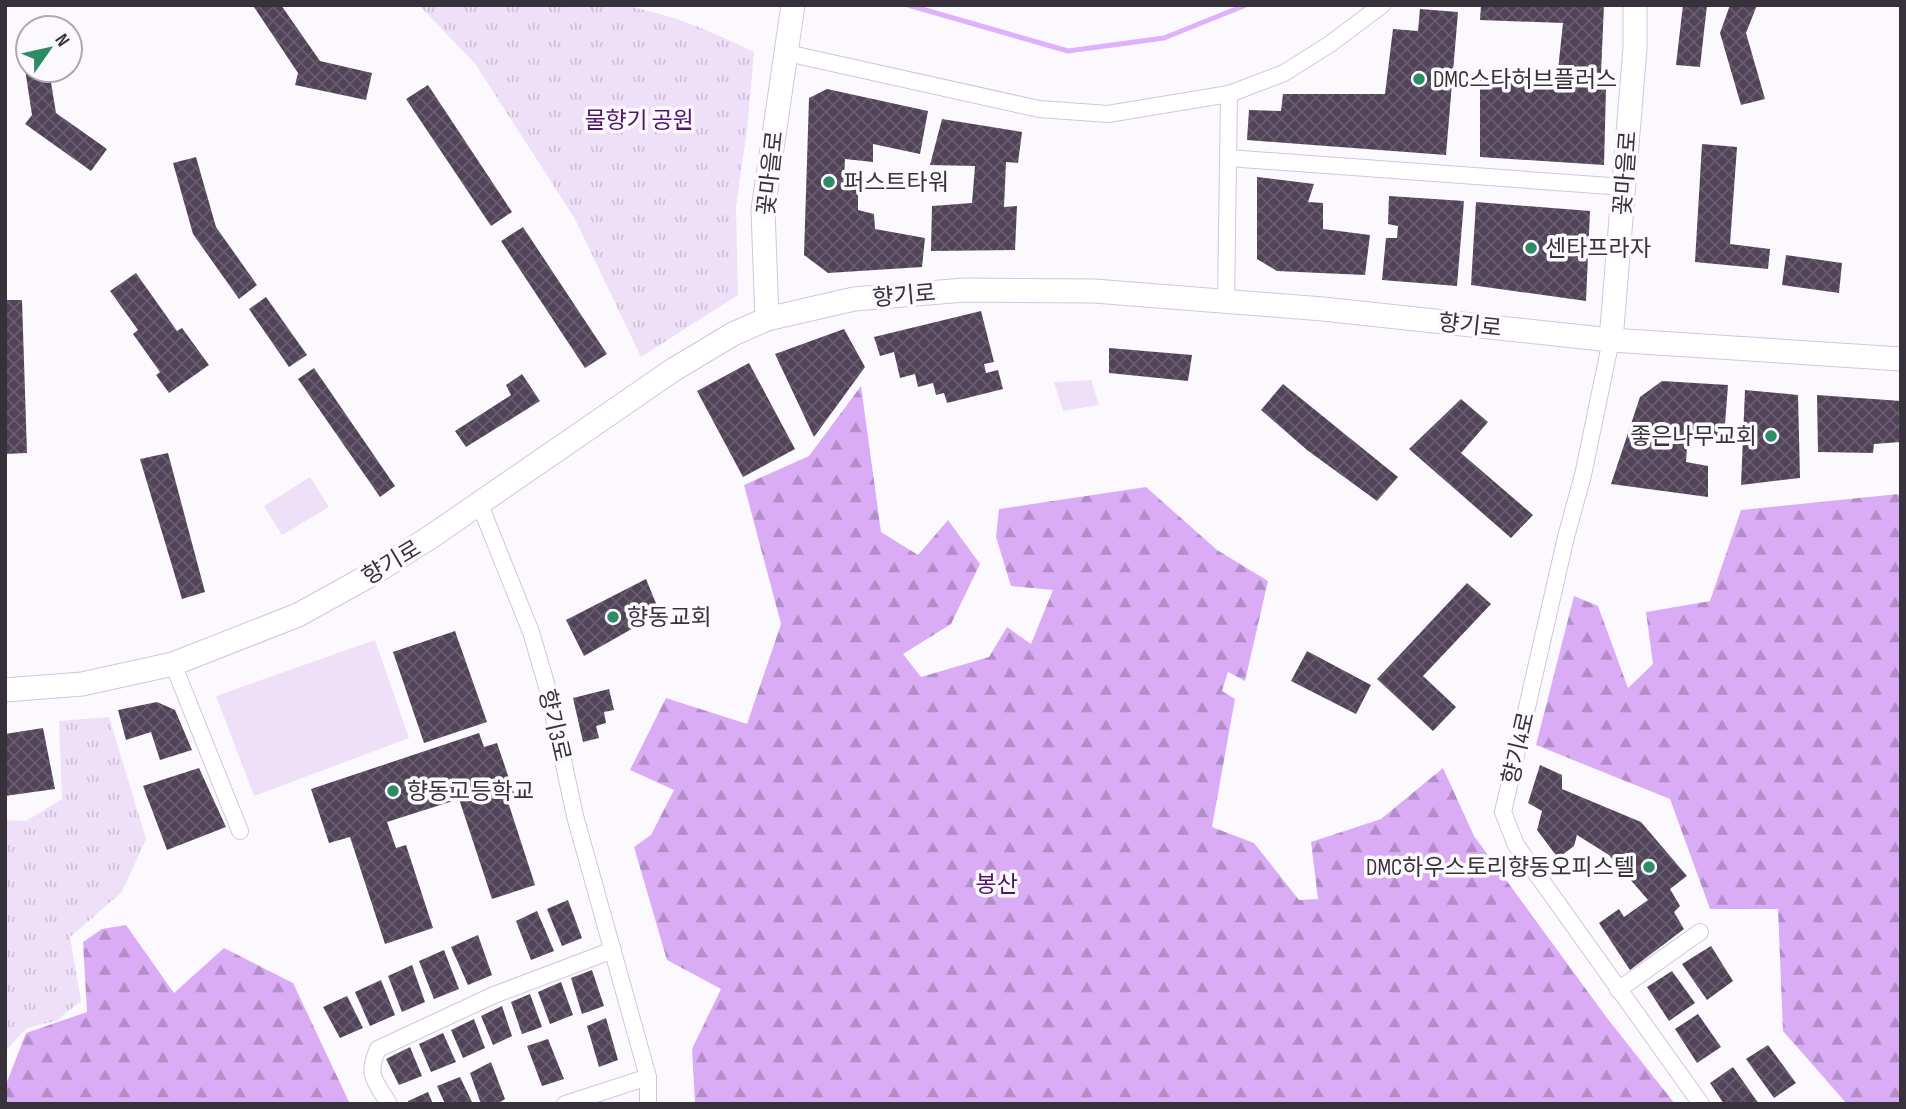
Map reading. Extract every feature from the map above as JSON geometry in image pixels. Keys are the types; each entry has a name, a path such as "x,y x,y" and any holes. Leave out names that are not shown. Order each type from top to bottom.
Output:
{"main road":[{"name":"꽃마을로","path":"767,319 764,210 793,5"},
{"name":"꽃마을로","path":"1611,340 1635,48 1634,5"},
{"name":"향기로","path":"5,690 82,684 173,664 298,615 374,573 480,505 673,370 733,334 767,319 854,299 965,290 1094,291 1323,309 1611,340 1901,359"}],"street":[{"path":"787,53 1039,109 1108,114 1229,93 1284,73 1331,44 1382,5"},
{"path":"1226,302 1229,93"},
{"path":"1228,158 1624,187"},
{"name":"향기4로","path":"1611,340 1583,475 1566,537 1503,812 1516,845 1701,1104"},
{"name":"향기3로","path":"480,505 531,632 548,690 575,816 649,1077 649,1104"},
{"path":"173,664 240,831"},
{"path":"1618,989 1700,932"},
{"path":"389,1104 371,1074 372,1062 378,1049 494,995 612,950"},
{"path":"565,1104 649,1077"}],"green space":[{"name":"물향기 공원","path":"419,5 622,5 690,24 754,52 747,131 736,206 738,295 641,357 575,219 476,65"},
{"path":"1091,380 1099,405 1063,411 1054,382"},
{"name":"봉산","path":"861,386 881,532 918,555 948,520 980,564 951,624 903,654 921,677 989,657 1007,627 1031,644 1053,590 1011,586 996,537 999,509 1146,487 1217,550 1268,581 1245,681 1228,672 1222,691 1235,699 1212,827 1254,843 1299,900 1318,899 1311,842 1381,819 1443,768 1474,836 1607,1018 1675,1104 695,1104 692,1049 721,989 667,960 634,847 651,835 674,790 630,770 666,698 747,724 781,624 744,485 809,456"},
{"path":"310,477 329,507 282,535 264,506"},
{"path":"1898,494 1901,498 1901,1104 1847,1104 1783,1031 1778,909 1710,909 1670,799 1536,745 1574,596 1598,606 1628,688 1653,664 1646,612 1710,601 1741,510"},
{"path":"375,640 409,738 254,796 216,696"},
{"path":"109,717 146,839 122,892 70,937 81,1001 56,1021 27,1028 5,1054 5,820 26,821 62,799 59,721"},
{"path":"126,925 174,993 224,948 293,983 350,1104 5,1104 5,1087 26,1033 87,1012 83,942 102,929"}],"building":[{"path":"281,5 320,61 372,73 366,100 295,85 298,73 254,7"},
{"path":"1481,5 1604,5 1601,73 1558,70 1563,23 1480,20"},
{"path":"1683,5 1707,5 1700,67 1676,65"},
{"path":"1730,5 1757,5 1746,33 1765,99 1741,105 1720,33"},
{"name":"DMC스타허브플러스","path":"1420,9 1458,12 1446,155 1247,140 1249,110 1281,111 1283,94 1385,94 1393,29 1418,31"},
{"path":"1480,79 1606,89 1604,165 1480,157"},
{"path":"27,84 51,84 56,113 107,149 91,171 25,124 32,115"},
{"path":"428,85 512,212 491,226 406,99"},
{"name":"퍼스트타워","path":"827,89 928,111 920,154 873,144 873,162 845,159 844,180 858,183 858,210 874,214 875,229 925,238 922,267 828,273 804,255 809,98"},
{"path":"942,119 1022,132 1018,163 1006,162 1004,207 1017,206 1015,250 931,251 932,206 972,203 975,166 930,165"},
{"path":"1702,144 1737,147 1730,244 1770,249 1768,269 1695,262"},
{"path":"196,157 216,227 257,285 239,299 193,234 173,163"},
{"path":"1257,177 1314,184 1308,202 1323,203 1323,229 1370,235 1365,275 1277,271 1257,259"},
{"path":"1389,196 1464,201 1457,286 1382,280 1386,238 1397,238 1398,226 1388,224"},
{"name":"센타프라자","path":"1476,202 1590,211 1586,301 1471,285"},
{"path":"523,227 607,354 585,368 501,241"},
{"path":"1786,255 1842,263 1839,293 1782,285"},
{"path":"136,273 177,331 182,328 209,365 169,393 156,375 160,372 133,334 138,330 110,291"},
{"path":"266,297 307,355 289,367 249,309"},
{"path":"5,300 22,300 27,453 5,454"},
{"path":"981,311 994,362 984,364 986,373 998,370 1003,389 947,403 944,393 936,395 933,383 918,387 915,374 900,378 894,352 880,356 874,337"},
{"path":"844,329 865,367 814,437 775,354"},
{"path":"1109,348 1192,355 1188,381 1109,373"},
{"path":"749,363 795,449 743,477 697,391"},
{"path":"314,368 395,486 380,497 298,379"},
{"path":"522,374 540,401 466,447 455,431 511,395 506,385"},
{"path":"1662,381 1728,385 1724,437 1688,434 1686,462 1708,466 1708,497 1611,484 1640,397"},
{"path":"1283,384 1398,477 1377,501 1307,450 1261,410"},
{"name":"좋은나무교회","path":"1745,390 1798,395 1800,478 1741,485"},
{"path":"1817,395 1901,401 1901,442 1874,444 1873,453 1818,452"},
{"path":"1461,399 1488,422 1461,453 1533,515 1511,538 1409,449"},
{"path":"168,453 205,592 182,599 140,459"},
{"name":"향동교회","path":"646,579 660,613 584,656 566,620"},
{"path":"1467,583 1491,604 1423,676 1456,707 1433,731 1377,679"},
{"path":"455,631 487,722 424,743 393,652"},
{"path":"1307,651 1371,685 1356,714 1291,681"},
{"path":"609,689 614,710 604,712 606,723 596,726 599,738 583,742 573,698"},
{"path":"157,702 175,710 192,750 160,760 151,732 126,740 118,710"},
{"path":"43,728 55,789 5,796 5,734"},
{"path":"479,733 484,747 497,743 515,796 507,799 535,885 492,899 459,799 387,822 396,848 406,845 433,928 385,944 350,837 329,843 311,789"},
{"name":"DMC하우스토리향동오피스텔","path":"1540,765 1562,775 1562,789 1641,822 1687,876 1670,889 1680,906 1674,912 1684,929 1630,970 1599,923 1619,909 1624,917 1648,900 1609,855 1577,835 1574,846 1558,858 1537,830 1542,811 1528,803"},
{"path":"199,768 226,827 167,850 143,786"},
{"path":"568,900 582,938 562,946 547,909"},
{"path":"537,911 554,951 531,960 516,921"},
{"path":"478,935 492,975 468,985 451,947"},
{"path":"1711,946 1733,981 1707,1000 1682,964"},
{"path":"444,950 459,989 434,999 419,961"},
{"path":"412,965 425,1002 402,1012 388,976"},
{"path":"592,970 604,1006 582,1014 571,978"},
{"path":"1672,971 1695,1003 1669,1021 1647,987"},
{"path":"381,980 395,1015 370,1026 355,992"},
{"path":"561,982 573,1015 550,1024 538,992"},
{"path":"530,994 542,1027 522,1034 511,1002"},
{"path":"347,996 363,1028 340,1038 323,1007"},
{"path":"502,1006 512,1036 493,1045 481,1016"},
{"path":"1698,1014 1721,1047 1697,1063 1675,1029"},
{"path":"606,1018 618,1060 599,1067 587,1026"},
{"path":"474,1019 485,1048 463,1058 451,1030"},
{"path":"443,1033 456,1062 431,1072 419,1044"},
{"path":"548,1039 564,1079 542,1086 527,1046"},
{"path":"1768,1045 1796,1083 1774,1098 1746,1059"},
{"path":"410,1047 422,1076 399,1085 386,1059"},
{"path":"491,1062 505,1099 497,1104 481,1104 470,1073"},
{"path":"1733,1067 1759,1104 1724,1104 1710,1083"},
{"path":"460,1077 473,1104 445,1104 437,1086"},
{"path":"428,1092 433,1104 409,1104 408,1101"}],"waterway":[{"path":"908,5 1068,51 1164,38 1246,5"}],"place":[{"name":"DMC스타허브플러스","path":"1419,79"},
{"name":"퍼스트타워","path":"829,182"},
{"name":"센타프라자","path":"1531,248"},
{"name":"좋은나무교회","path":"1771,436"},
{"name":"향동교회","path":"613,617"},
{"name":"향동고등학교","path":"393,791"},
{"name":"DMC하우스토리향동오피스텔","path":"1649,867"}]}
